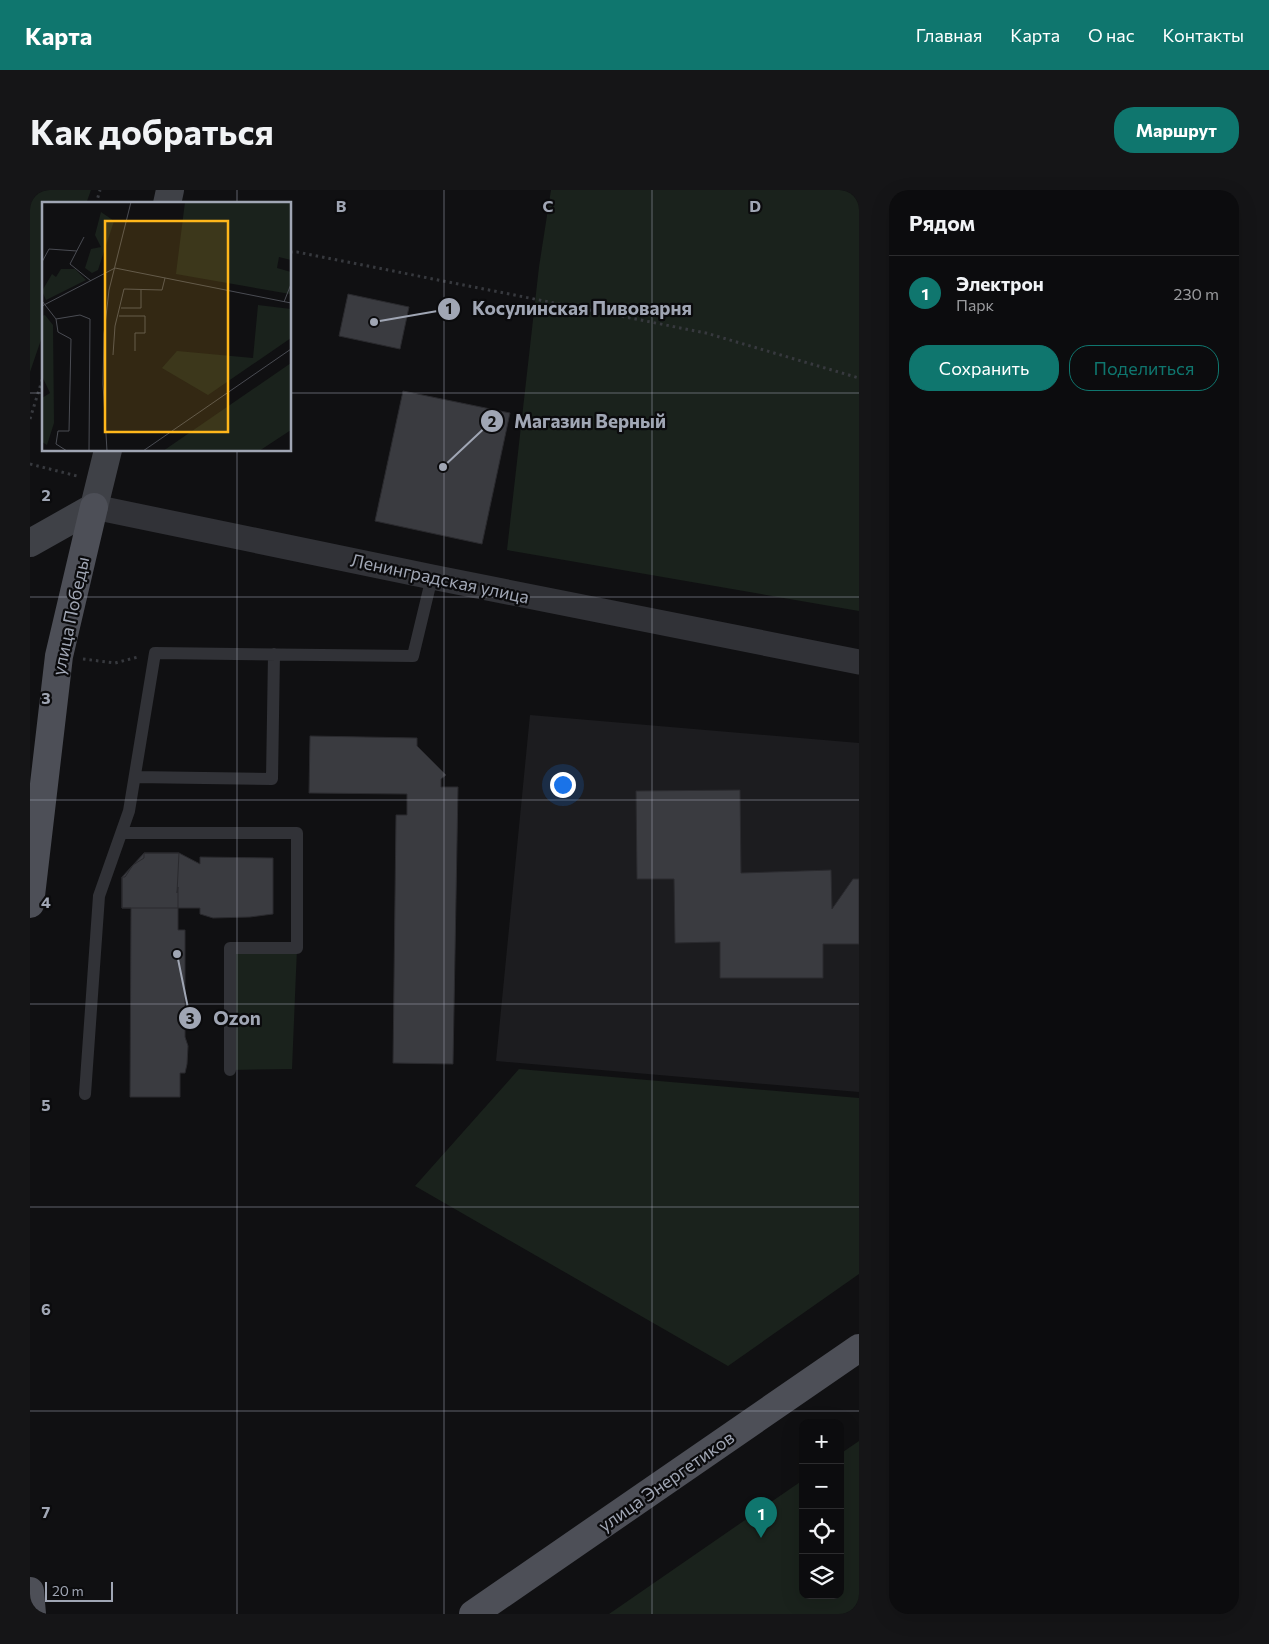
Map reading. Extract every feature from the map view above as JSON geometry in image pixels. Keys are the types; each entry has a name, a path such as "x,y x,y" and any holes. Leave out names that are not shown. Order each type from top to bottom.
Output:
{"main road":[{"name":"улица Победы","path":"30,904 59,656 108,451"},
{"path":"30,544 94,506"},
{"name":"улица Энергетиков","path":"473,1614 859,1348"},
{"path":"30,1591 32,1614"}],"street":[{"name":"Ленинградская улица","path":"94,506 432,577 859,662"}],"lane":[{"path":"85,1094 99,896 129,811 155,652 413,656 432,577"},
{"path":"135,777 272,779 274,654"},
{"path":"122,833 297,833 297,948 230,948 230,1070"}],"path":[{"path":"291,252 706,333 859,378"},
{"path":"30,419 42,380"},
{"path":"59,656 115,663 155,652"}],"shaded area":[{"path":"30,190 91,190 87,202 42,202 42,337 30,372"},
{"path":"551,190 859,190 859,611 507,550 539,267"},
{"path":"530,715 859,743 859,1092 496,1061"},
{"path":"297,948 292,1069 230,1070 230,952"},
{"path":"519,1069 859,1098 859,1274 728,1366 415,1186"},
{"path":"859,1441 859,1614 609,1614 799,1483 799,1599 844,1599 844,1451"}],"building":[{"path":"348,294 409,307 400,349 339,336"},
{"path":"403,391 510,413 482,544 375,521"},
{"path":"310,736 417,738 417,746 446,775 441,779 441,787 458,787 453,1064 393,1063 396,815 407,815 407,794 309,793"},
{"path":"740,790 741,873 831,870 832,909 853,879 859,879 859,944 823,944 823,978 720,978 720,942 675,943 674,879 637,879 636,791"},
{"path":"144,853 179,853 200,864 200,857 273,858 273,914 213,918 200,914 200,908 178,908 178,930 185,930 185,1037 188,1046 185,1073 180,1073 180,1097 130,1097 131,908 122,908 122,877 125,877 133,865 144,858"},
{"path":"144,853 179,853 178,908 122,908 122,877"}],"place":[{"name":"Косулинская Пивоварня","path":"374,322"},
{"name":"Магазин Верный","path":"443,467"},
{"name":"Ozon","path":"177,954"},
{"name":"Электрон","path":"761,1538"}]}
